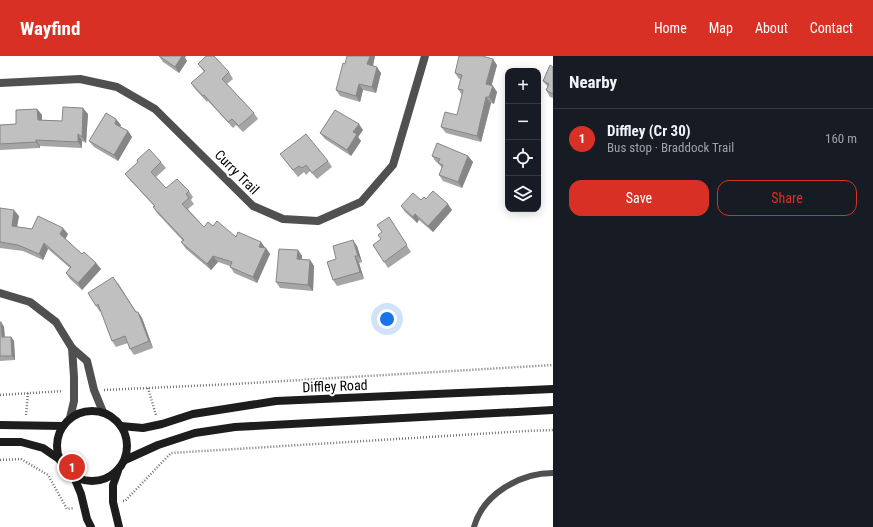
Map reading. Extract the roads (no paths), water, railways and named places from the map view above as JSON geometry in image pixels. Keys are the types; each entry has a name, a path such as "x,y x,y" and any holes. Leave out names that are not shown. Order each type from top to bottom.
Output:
{"main road":[{"name":"Diffley Road","path":"122,426 144,428 192,414 276,401 553,390"},
{"path":"125,460 158,445 195,433 235,426 553,410"},
{"path":"92,411 103,412 113,417 122,426 127,436 128,449 125,460 118,470 109,478 97,481 85,481 74,477 65,469 59,459 57,448 58,437 63,426 70,418 80,413 92,411"},
{"path":"0,425 63,426"},
{"path":"0,442 22,442 44,448 59,459"},
{"path":"118,470 113,485 113,502 119,527"},
{"path":"74,477 91,527"}],"street":[{"name":"Curry Trail","path":"0,83 80,79 117,87 156,109 253,206 283,219 318,221 361,202 393,165 425,56"},
{"path":"0,293 30,302 56,322 72,348 87,361 94,390 103,412"},
{"path":"70,418 74,401 72,348"}],"lane":[{"path":"474,527 476,520 487,503 504,488 520,479 553,473"}],"place":[{"name":"Diffley (Cr 30)","path":"72,467"}]}
